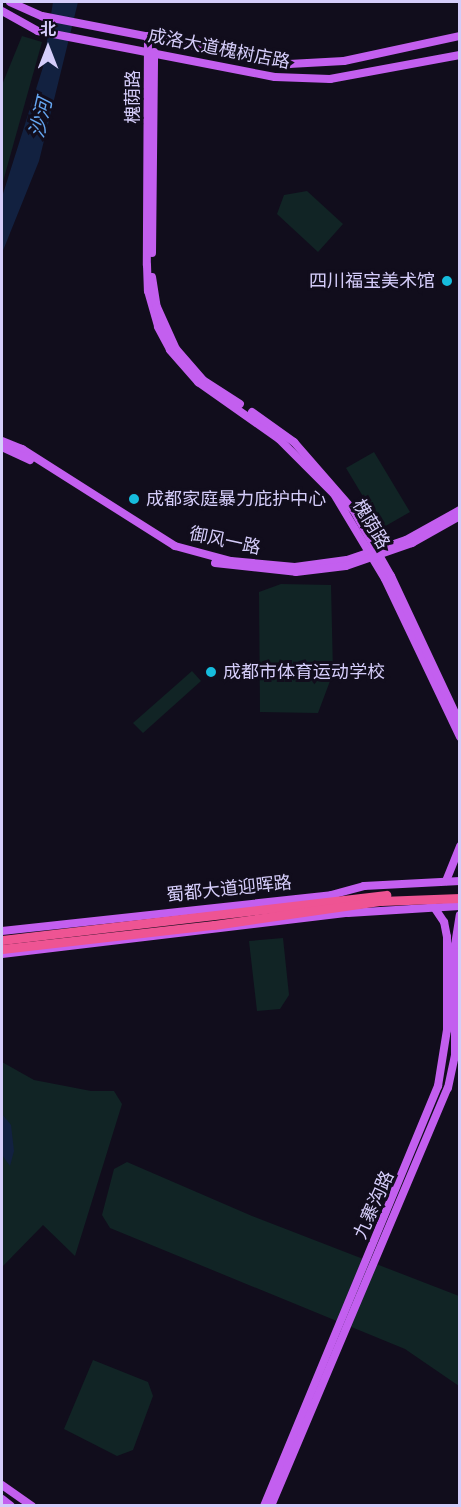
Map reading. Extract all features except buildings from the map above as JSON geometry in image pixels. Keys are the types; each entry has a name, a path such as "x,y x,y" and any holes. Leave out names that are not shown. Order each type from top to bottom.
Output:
{"highway":[{"name":"蜀都大道迎晖路","path":"2,940 371,896 459,892"},
{"name":"蜀都大道迎晖路","path":"2,949 381,901 459,898"}],"main road":[{"name":"成洛大道槐树店路","path":"10,2 42,16 255,59 318,65 459,36"},
{"name":"成洛大道槐树店路","path":"2,11 38,31 303,80 358,76 459,55"},
{"name":"槐荫路","path":"148,36 151,51 147,274 158,327 170,350 198,382 279,438 315,471 348,513 376,554 459,723"},
{"name":"御风一路","path":"2,441 22,449 175,546 204,556 295,567 376,554 459,510"},
{"name":"御风一路","path":"2,447 22,455 174,551 199,560 296,572 346,566 459,516"},
{"name":"槐荫路","path":"376,554 459,737"},
{"path":"446,881 459,846"},
{"name":"蜀都大道迎晖路","path":"2,933 331,895 364,886 459,881"},
{"name":"蜀都大道迎晖路","path":"2,954 434,906 459,906"},
{"name":"九寨沟路","path":"264,1506 438,1086 447,1030 447,937 444,922 434,906"},
{"path":"172,920 207,910"},
{"name":"九寨沟路","path":"271,1506 448,1088 454,1066 455,945 459,915"},
{"path":"2,933 37,936"},
{"path":"24,952 69,942"},
{"path":"2,1485 32,1506"},
{"path":"2,1499 11,1506"}],"green space":[{"path":"22,36 42,42 2,185 2,85"},
{"path":"307,191 343,224 318,252 277,214 284,195"},
{"path":"374,452 410,512 382,528 346,468"},
{"path":"281,584 331,585 333,673 318,713 260,712 259,592"},
{"path":"192,671 201,681 143,733 133,723"},
{"path":"283,938 289,995 280,1009 257,1011 249,941"},
{"path":"2,1062 34,1080 91,1091 114,1091 122,1104 75,1256 43,1225 2,1267"},
{"path":"127,1162 252,1216 459,1296 459,1386 405,1349 110,1228 102,1215 114,1169"},
{"path":"93,1360 148,1382 153,1396 133,1450 117,1456 64,1429"}],"water":[{"name":"沙河","path":"53,2 78,2 39,161 2,253 2,197 43,67"},
{"path":"2,1114 11,1125 14,1151 10,1166 2,1155"}],"place":[{"name":"四川福宝美术馆","path":"447,281"},
{"name":"成都家庭暴力庇护中心","path":"134,499"},
{"name":"成都市体育运动学校","path":"211,672"}]}
